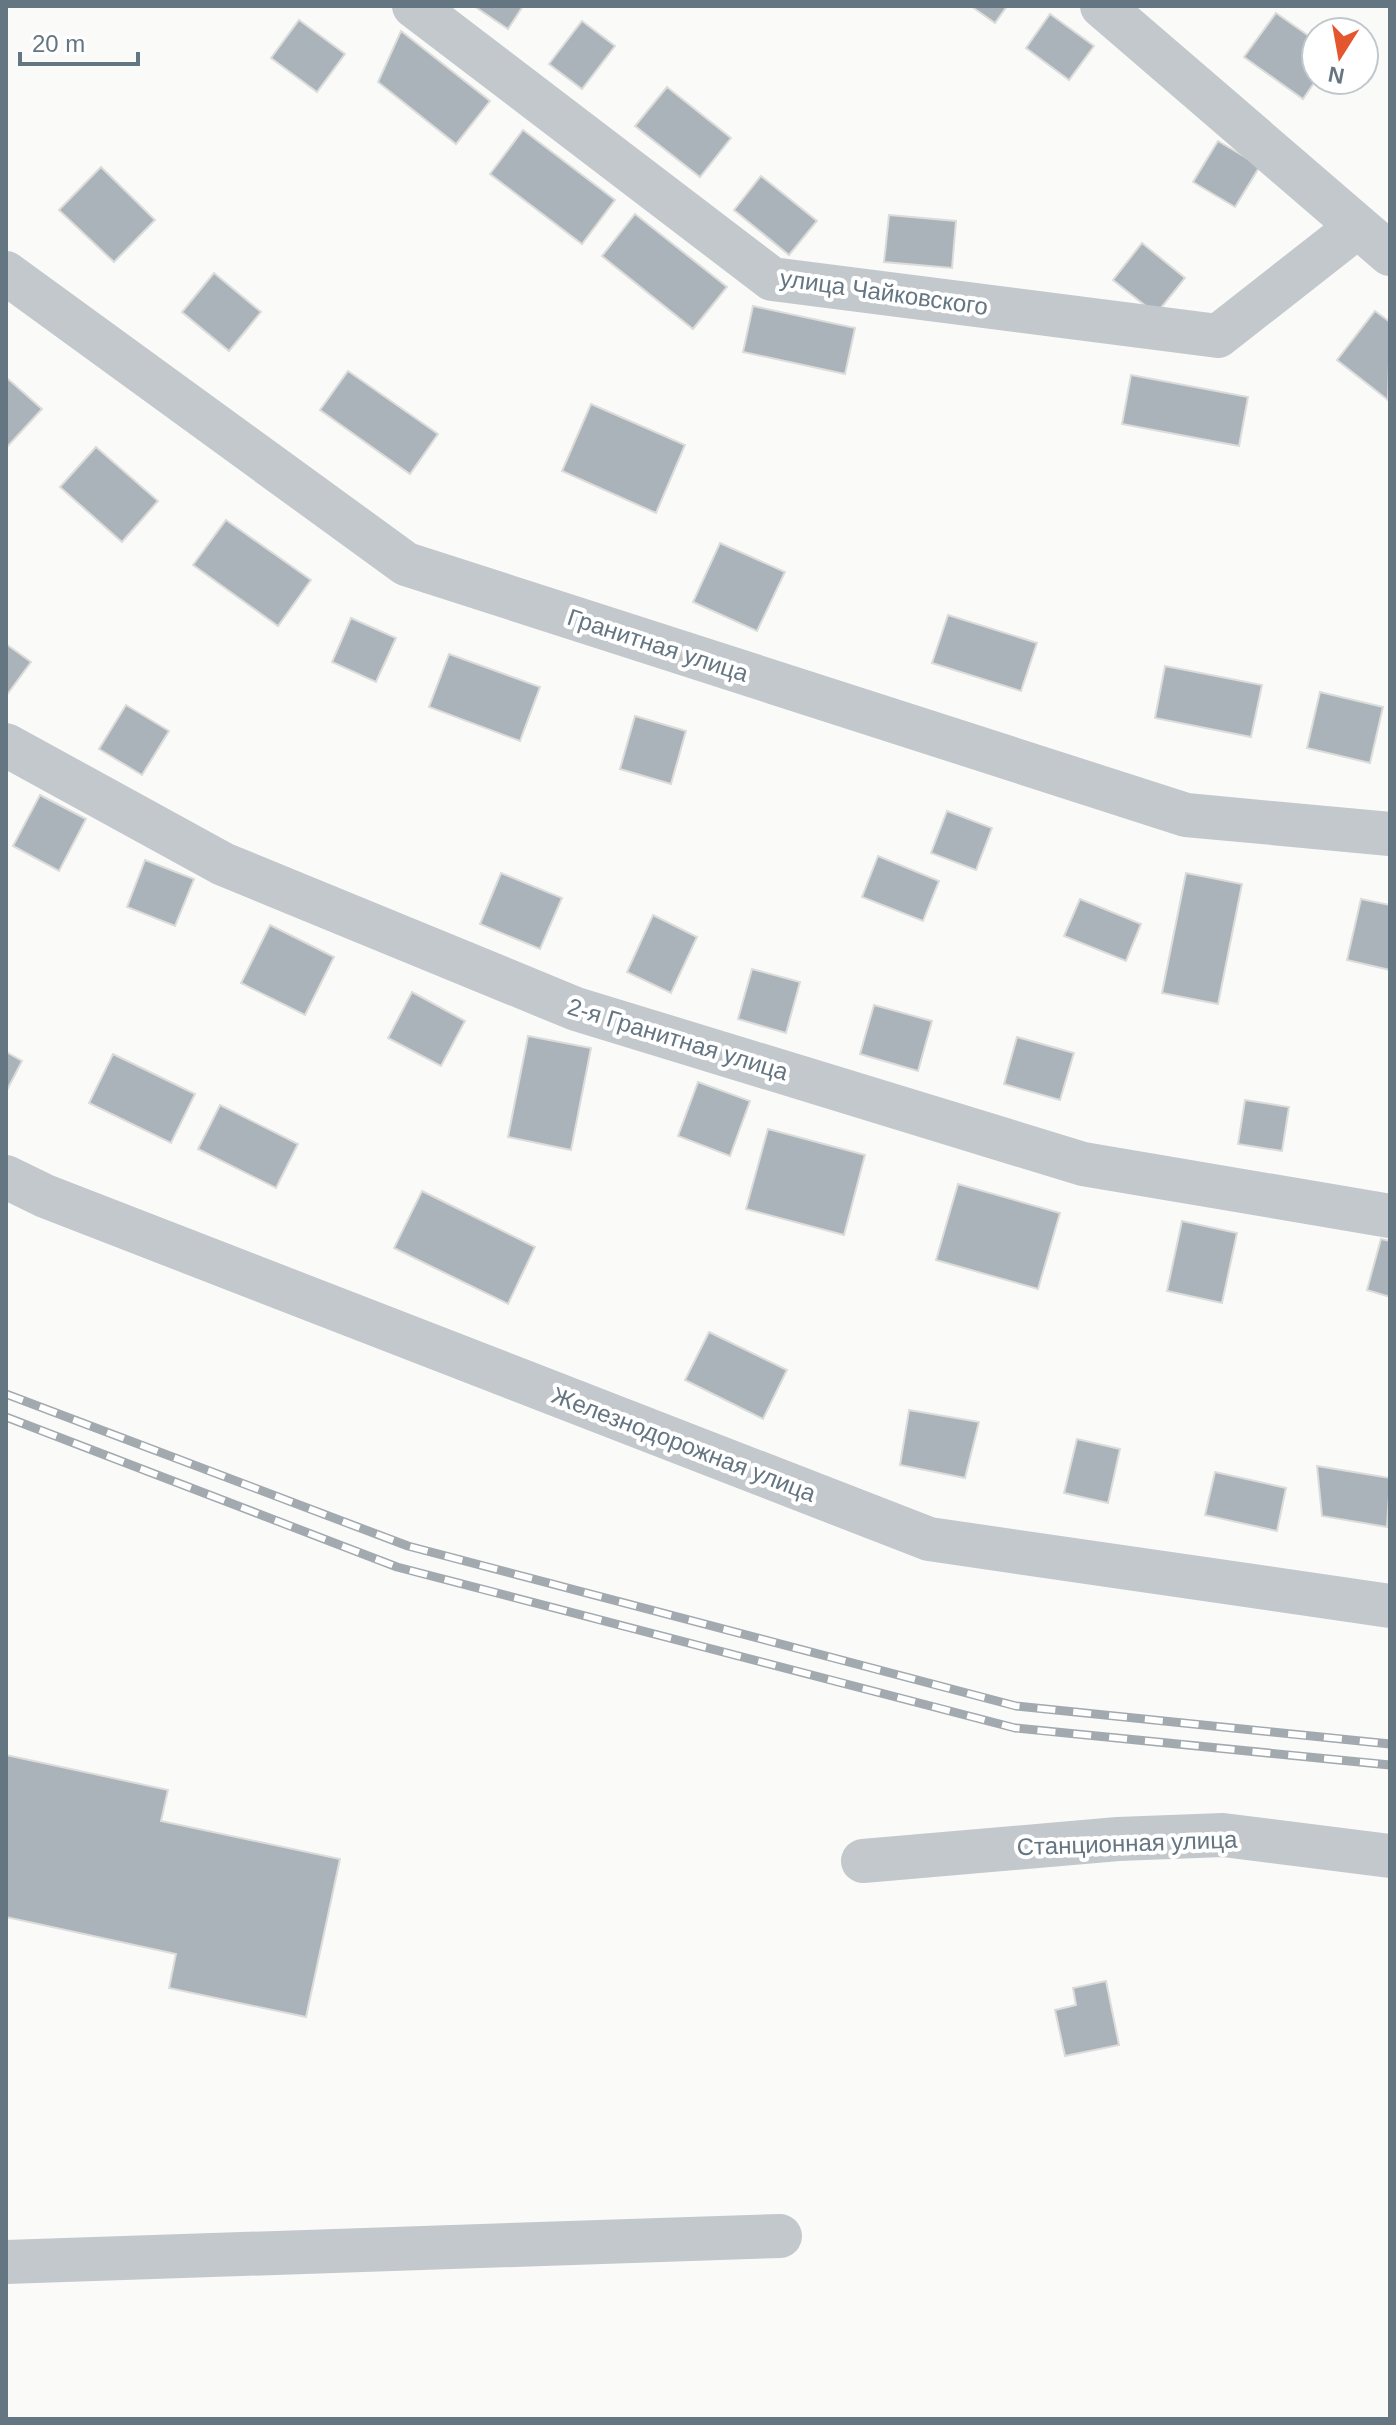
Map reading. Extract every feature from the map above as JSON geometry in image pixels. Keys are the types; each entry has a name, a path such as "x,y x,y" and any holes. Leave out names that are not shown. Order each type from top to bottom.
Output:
{"street":[{"name":"улица Чайковского","path":"414,6 772,279 1218,336 1357,227"},
{"path":"1102,6 1390,254"},
{"name":"Гранитная улица","path":"6,273 406,564 1186,815 1390,834"},
{"name":"2-я Гранитная улица","path":"6,745 223,864 576,1009 1083,1164 1390,1216"},
{"name":"Железнодорожная улица","path":"6,1177 45,1196 929,1539 1390,1606"},
{"name":"Станционная улица","path":"863,1861 1118,1839 1223,1835 1390,1856"},
{"path":"6,2262 780,2236"}],"building":[{"path":"474,6 523,6 508,29"},
{"path":"971,6 1007,6 995,23"},
{"path":"1276,13 1300,30 1300,96 1305,96 1303,99 1244,57"},
{"path":"1050,14 1094,46 1069,80 1026,48"},
{"path":"299,20 345,54 317,92 271,58"},
{"path":"582,21 615,46 582,89 549,64"},
{"path":"401,31 490,101 456,144 378,82"},
{"path":"667,87 731,138 700,177 635,126"},
{"path":"523,130 615,200 582,244 490,174"},
{"path":"1218,141 1260,166 1235,207 1193,182"},
{"path":"101,167 155,220 114,262 59,210"},
{"path":"761,176 817,221 789,255 734,210"},
{"path":"635,214 727,287 693,329 602,256"},
{"path":"889,215 956,221 952,268 884,262"},
{"path":"1142,243 1185,278 1156,314 1113,280"},
{"path":"214,273 261,312 229,351 182,312"},
{"path":"753,306 855,328 845,374 743,352"},
{"path":"1375,311 1390,322 1388,400 1337,360"},
{"path":"348,371 438,434 410,474 320,410"},
{"path":"1131,375 1248,397 1239,446 1122,424"},
{"path":"8,379 42,409 6,448 6,382"},
{"path":"591,404 685,445 656,513 562,471"},
{"path":"96,447 158,501 122,542 60,487"},
{"path":"226,520 311,580 278,626 193,565"},
{"path":"720,543 785,572 757,631 693,602"},
{"path":"948,615 1037,643 1021,691 932,663"},
{"path":"351,618 396,638 376,682 332,662"},
{"path":"6,644 31,662 6,696"},
{"path":"449,654 540,687 520,741 429,707"},
{"path":"1165,666 1262,685 1251,737 1155,718"},
{"path":"1320,692 1383,707 1370,763 1307,748"},
{"path":"126,705 169,731 142,775 99,749"},
{"path":"635,716 686,731 671,784 620,769"},
{"path":"40,795 86,819 59,871 13,846"},
{"path":"947,811 992,828 976,870 931,853"},
{"path":"878,856 939,881 923,921 862,897"},
{"path":"145,860 194,879 175,926 127,907"},
{"path":"501,873 562,898 540,949 480,924"},
{"path":"1186,873 1242,884 1218,1004 1162,993"},
{"path":"1080,899 1141,924 1126,961 1064,936"},
{"path":"1361,899 1390,905 1390,970 1347,960"},
{"path":"653,915 697,937 671,993 627,972"},
{"path":"270,925 334,957 305,1015 241,983"},
{"path":"752,969 800,982 786,1033 738,1019"},
{"path":"412,992 465,1021 441,1066 388,1038"},
{"path":"874,1005 932,1021 918,1071 860,1054"},
{"path":"528,1036 591,1048 571,1150 508,1137"},
{"path":"1017,1037 1074,1053 1060,1100 1004,1084"},
{"path":"6,1052 22,1061 6,1092"},
{"path":"113,1054 195,1094 171,1143 89,1103"},
{"path":"698,1082 750,1101 730,1156 678,1136"},
{"path":"1245,1100 1289,1107 1282,1151 1238,1144"},
{"path":"220,1105 298,1144 276,1188 198,1149"},
{"path":"768,1129 865,1155 844,1235 746,1209"},
{"path":"958,1184 1060,1213 1038,1289 936,1260"},
{"path":"422,1191 535,1247 508,1304 394,1248"},
{"path":"1182,1221 1237,1233 1222,1303 1167,1291"},
{"path":"1381,1239 1390,1241 1390,1297 1367,1290"},
{"path":"709,1332 787,1370 763,1419 685,1380"},
{"path":"909,1410 979,1422 965,1478 900,1465"},
{"path":"1077,1439 1120,1449 1108,1503 1064,1493"},
{"path":"1317,1466 1390,1478 1387,1527 1322,1516"},
{"path":"1215,1472 1286,1488 1277,1531 1205,1515"},
{"path":"6,1755 168,1790 161,1821 340,1859 306,2017 169,1988 176,1954 6,1917"},
{"path":"1106,1981 1119,2045 1065,2056 1055,2010 1076,2005 1073,1988"}],"railway":[{"path":"6,1394 408,1546 1016,1706 1390,1744"},
{"path":"6,1417 397,1567 1015,1728 1390,1765"}]}
